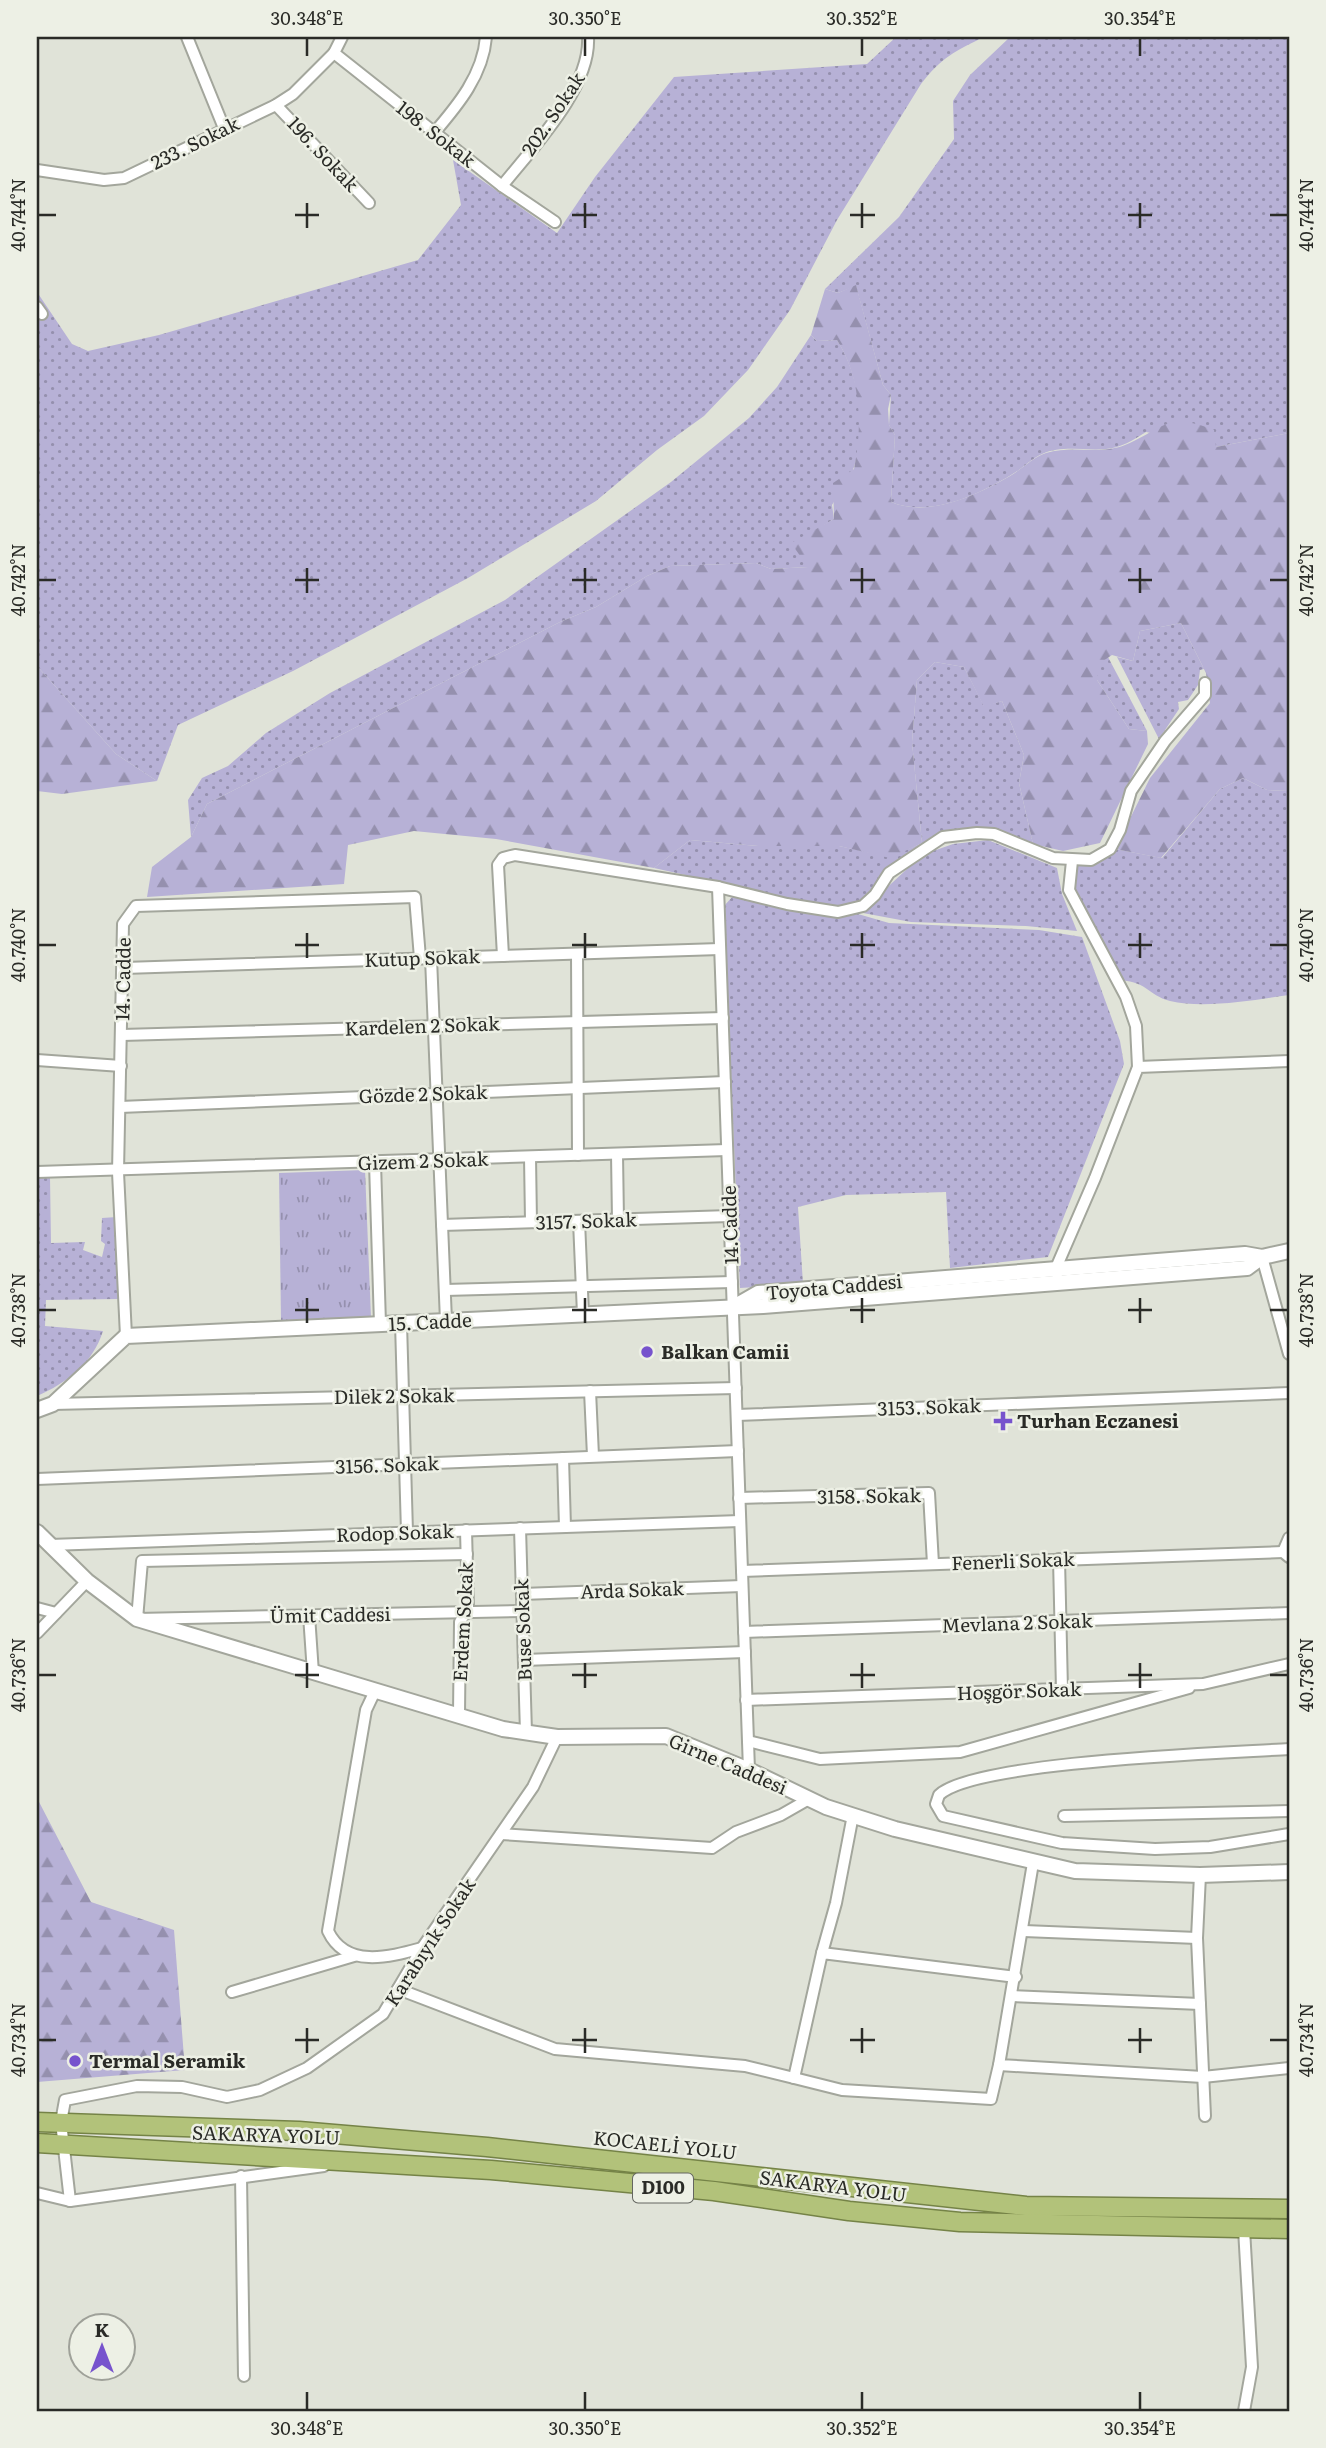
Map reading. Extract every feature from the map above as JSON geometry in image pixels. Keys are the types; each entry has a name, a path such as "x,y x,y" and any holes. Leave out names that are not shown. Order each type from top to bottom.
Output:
{"highway":[{"name":"KOCAELİ YOLU","path":"37,2122 299,2131 487,2147 1026,2206 1289,2209"},
{"name":"SAKARYA YOLU","path":"37,2143 365,2160 714,2191 849,2211 960,2222 1289,2229"},
{"path":"1153,2207 1289,2200"}],"street":[{"path":"187,37 224,128"},
{"path":"334,53 342,37"},
{"path":"434,133 458,105 474,78 485,53 486,37"},
{"name":"202. Sokak","path":"502,186 566,102 583,73 588,37"},
{"name":"233. Sokak","path":"37,170 104,180 124,178 276,105 293,94 334,53"},
{"name":"198. Sokak","path":"334,53 502,186 555,222"},
{"name":"196. Sokak","path":"276,105 369,203"},
{"path":"503,956 498,865 503,858 515,855 718,887 797,906 838,912 863,905 875,895 889,873 943,837 977,832 1006,837 1054,858 1091,860 1110,849 1120,830 1123,811 1131,791 1164,741 1205,695 1205,683"},
{"path":"1057,1274 1138,1067 1136,1026 1126,997 1069,890 1072,861"},
{"name":"14.Cadde","path":"718,887 749,1770"},
{"name":"14. Cadde","path":"126,1336 118,1172 123,925 136,905 415,898 425,958"},
{"name":"Kutup Sokak","path":"124,968 720,949"},
{"path":"576,954 578,1155"},
{"path":"425,958 434,1026 446,1321"},
{"name":"Kardelen 2 Sokak","path":"122,1035 723,1018"},
{"path":"37,1060 121,1066"},
{"path":"1138,1067 1289,1060"},
{"name":"Gözde 2 Sokak","path":"120,1107 725,1082"},
{"name":"Gizem 2 Sokak","path":"37,1172 118,1172 727,1150"},
{"path":"617,1154 618,1220"},
{"path":"530,1157 531,1222"},
{"path":"374,1163 380,1324"},
{"name":"3157. Sokak","path":"442,1225 730,1216"},
{"path":"579,1221 583,1314"},
{"name":"Toyota Caddesi","path":"733,1307 1057,1274 1247,1268 1262,1257 1289,1251"},
{"path":"1262,1257 1289,1354"},
{"path":"445,1290 732,1282"},
{"name":"15. Cadde","path":"126,1336 733,1307"},
{"path":"401,1323 407,1532"},
{"path":"37,1410 53,1405 126,1336"},
{"name":"Dilek 2 Sokak","path":"53,1405 736,1388"},
{"path":"590,1391 593,1457"},
{"name":"3153. Sokak","path":"737,1415 1289,1393"},
{"name":"3156. Sokak","path":"37,1479 738,1451"},
{"path":"563,1458 565,1527"},
{"name":"3158. Sokak","path":"740,1498 929,1493 933,1564"},
{"name":"Rodop Sokak","path":"50,1545 740,1521"},
{"name":"Buse Sokak","path":"520,1528 526,1733"},
{"name":"Erdem Sokak","path":"459,1714 460,1622 468,1608 466,1530"},
{"name":"Girne Caddesi","path":"37,1532 87,1581 137,1619 313,1673 526,1733 557,1737 666,1736 749,1770 809,1799 895,1829 1075,1871 1200,1875 1289,1872"},
{"path":"1286,1555 1289,1538"},
{"path":"137,1619 142,1560 467,1554"},
{"name":"Fenerli Sokak","path":"742,1571 1059,1559 1286,1555"},
{"path":"1059,1559 1062,1690"},
{"path":"37,1633 87,1581"},
{"name":"Arda Sokak","path":"522,1594 742,1586"},
{"path":"37,1608 56,1614"},
{"name":"Ümit Caddesi","path":"137,1619 523,1611"},
{"name":"Mevlana 2 Sokak","path":"744,1632 1289,1613"},
{"path":"309,1615 313,1673"},
{"path":"524,1660 745,1652"},
{"name":"Hoşgör Sokak","path":"746,1700 1203,1684 1289,1664"},
{"path":"748,1741 820,1759 960,1752 1203,1684"},
{"path":"354,1956 334,1943 328,1931 366,1710 375,1691"},
{"name":"Karabıyık Sokak","path":"61,2122 65,2100 137,2087 182,2087 227,2097 260,2090 307,2068 383,2014 422,1948 533,1787 557,1737"},
{"path":"1289,1749 1036,1768 953,1786 939,1795 936,1804 943,1816 1062,1843 1155,1849 1210,1847 1289,1834"},
{"path":"501,1834 712,1848 736,1832 781,1815 809,1799"},
{"path":"1064,1816 1289,1811"},
{"path":"794,2078 822,1952 836,1903 853,1815"},
{"path":"398,1989 555,2049 745,2066 842,2090 991,2099 1016,1977 1033,1863"},
{"path":"1200,1875 1197,1938 1205,2116"},
{"path":"1024,1931 1197,1938"},
{"path":"232,1992 354,1956 385,1958 422,1948"},
{"path":"822,1952 1016,1977"},
{"path":"1012,1996 1200,2004"},
{"path":"999,2065 1203,2077 1289,2068"},
{"path":"61,2122 70,2201"},
{"path":"37,2193 70,2201 365,2160"},
{"path":"241,2176 244,2376"},
{"path":"1244,2229 1252,2382 1244,2411"}],"green space":[{"path":"896,37 984,37 950,56 921,84 837,220 790,310 748,370 704,416 657,450 596,501 468,578 293,671 178,725 157,781 116,754 37,666 37,292 72,344 88,351 159,335 418,260 461,205 453,160 557,233 595,177 674,77 867,64"},
{"path":"1010,37 1289,37 1289,433 1216,447 1146,432 1127,443 1111,448 1050,451 998,483 953,502 921,507 891,502 895,435 889,425 891,395 883,385 856,286 838,293 825,289 899,217 954,139 953,101 970,75"},
{"path":"856,285 883,385 891,395 889,425 895,435 891,502 921,507 952,502 997,483 1046,453 1115,448 1176,422 1198,424 1214,430 1216,447 1289,433 1289,791 1267,790 1243,778 1220,789 1161,858 1115,849 1150,778 1210,703 1206,673 1181,623 1140,631 1133,661 1112,655 1097,665 1097,680 1129,729 1147,731 1148,744 1100,843 1063,851 1033,844 1019,783 1024,755 1002,701 984,707 964,667 935,662 917,680 912,742 922,843 890,858 839,846 758,846 690,840 654,868 496,839 414,831 348,845 344,884 147,897 152,867 191,837 207,804 560,622 596,607 647,576 670,566 756,563 771,569 808,567 791,543 834,519 833,483 854,469 859,436 858,403 845,355 837,340 817,341 811,335 825,289 838,293"},
{"path":"811,335 817,341 837,340 845,354 859,401 860,435 852,472 832,505 834,519 818,529 808,567 771,569 756,563 670,566 647,576 596,607 560,622 207,804 191,837 188,800 202,778 228,766 266,733 330,693 505,600 671,482 749,418 777,387"},
{"path":"1181,623 1204,669 1200,670 1198,685 1188,700 1178,702 1179,709 1159,739 1117,657 1133,661 1140,631"},
{"path":"1108,657 1147,731 1129,729 1097,680 1097,664"},
{"path":"935,662 964,667 984,706 1002,701 1024,755 1019,783 1033,844 976,836 932,840 921,844 903,857 854,906 820,905 654,868 690,840 758,846 839,846 890,857 922,843 912,742 917,680"},
{"path":"37,666 116,754 157,781 62,794 37,791"},
{"path":"1243,778 1267,790 1289,791 1289,995 1230,1003 1183,1003 1162,998 1134,982 1115,980 1069,896 1074,867 1105,858 1115,849 1162,858 1220,789"},
{"path":"988,840 1057,868 1062,894 1077,931 1026,926 911,922 863,913 863,910 922,855 953,844"},
{"path":"733,896 823,915 844,917 858,914 889,923 1039,930 1082,937 1120,1041 1124,1064 1048,1257 950,1268 946,1192 846,1195 798,1207 803,1284 740,1288 724,906"},
{"path":"365,1170 371,1318 281,1321 279,1173"},
{"path":"50,1177 51,1243 85,1242 83,1250 102,1257 105,1244 101,1241 102,1218 117,1217 119,1299 46,1300 45,1326 103,1331 93,1353 78,1371 37,1396 37,1178"},
{"path":"37,1798 91,1902 174,1930 185,2070 37,2082"}],"place":[{"name":"Balkan Camii","path":"647,1352"},
{"name":"Turhan Eczanesi","path":"1003,1421"},
{"name":"Termal Seramik","path":"75,2061"}]}
